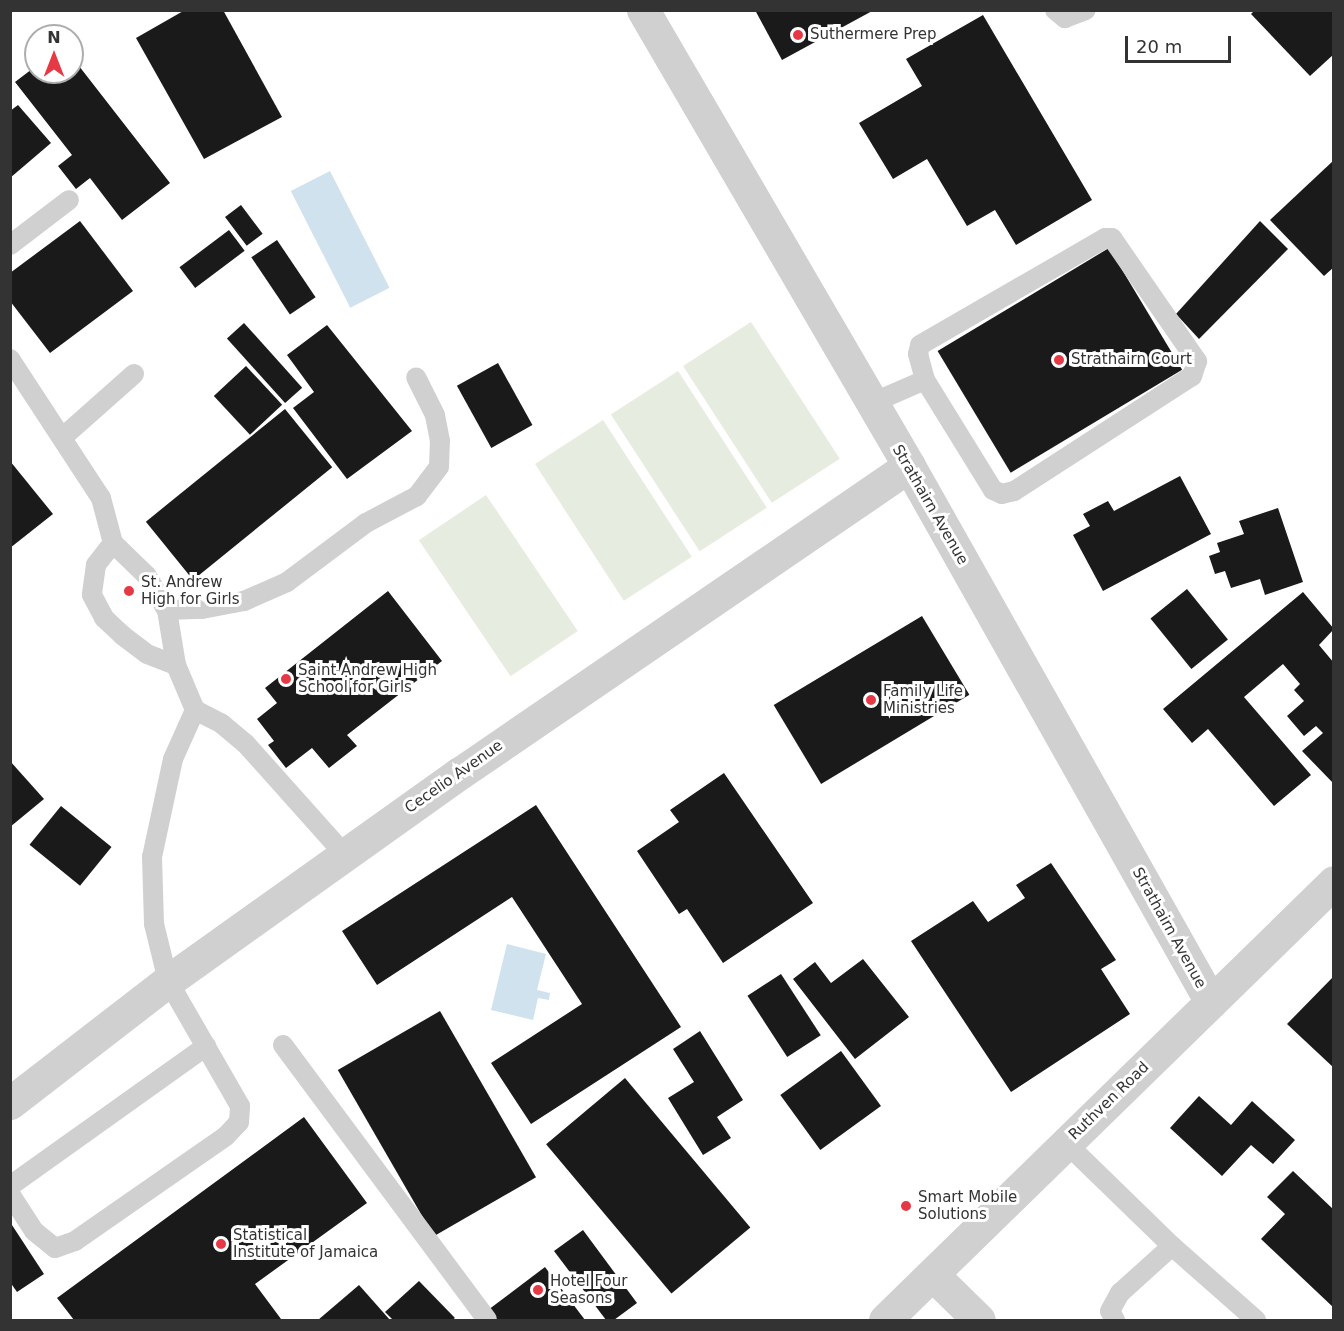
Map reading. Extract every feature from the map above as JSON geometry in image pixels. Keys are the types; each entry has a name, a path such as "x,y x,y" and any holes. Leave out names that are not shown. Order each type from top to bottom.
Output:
{"street":[{"name":"Strathairn Avenue","path":"643,10 909,466 1211,1002"},
{"name":"Cecelio Avenue","path":"12,1100 168,981 460,772 909,466"},
{"name":"Ruthven Road","path":"885,1320 1334,882"},
{"path":"933,1275 979,1320"}],"lane":[{"path":"1055,10 1065,18 1086,10"},
{"path":"10,245 69,200"},
{"path":"1105,238 1112,238 1197,361 1192,375 1014,491 1002,494 993,490 925,380 918,354 920,345 1105,238"},
{"path":"10,359 101,498 113,543 147,576 167,610 176,665 195,710 222,724 245,743 345,855"},
{"path":"63,437 134,374"},
{"path":"167,610 202,609 244,601 287,582 366,523 417,496 439,467 440,441 435,415 416,377"},
{"path":"872,403 925,380"},
{"path":"113,543 96,565 92,595 104,618 122,635 147,654 176,665"},
{"path":"10,1194 34,1231 56,1248 75,1241 226,1136 239,1122 240,1106 168,981 154,924 152,857 173,759 195,710"},
{"path":"283,1045 487,1320"},
{"path":"10,1186 206,1046"},
{"path":"1066,1143 1172,1246 1257,1320"},
{"path":"1115,1320 1110,1311 1120,1293 1172,1246"}],"shaded area":[{"path":"751,322 840,459 772,503 683,366"},
{"path":"678,371 767,508 700,551 611,415"},
{"path":"603,420 692,557 624,601 535,464"},
{"path":"486,495 578,631 511,676 419,540"}],"water":[{"path":"330,171 389,288 350,308 291,191"},
{"path":"507,944 546,954 537,990 550,993 549,1000 538,998 533,1020 491,1010"}],"building":[{"path":"185,10 223,10 282,117 204,159 136,38"},
{"name":"Suthermere Prep","path":"755,10 874,10 782,60"},
{"path":"1255,10 1334,10 1334,54 1310,76 1251,14"},
{"path":"983,15 1092,200 1016,245 995,210 967,226 927,159 893,179 859,123 922,86 906,59"},
{"path":"84,72 170,183 122,220 90,178 76,189 58,166 72,155 15,82 24,75 24,84 84,84"},
{"path":"18,105 51,143 10,178 10,111"},
{"path":"1334,160 1334,267 1324,276 1270,220"},
{"path":"241,205 263,234 247,246 225,217"},
{"path":"80,221 133,291 50,353 10,301 10,273"},
{"path":"1260,221 1288,249 1199,339 1176,314"},
{"path":"229,230 245,251 195,288 179,267"},
{"path":"277,240 316,297 290,315 251,257"},
{"name":"Strathairn Court","path":"1109,248 1182,370 1011,473 938,351"},
{"path":"244,323 302,388 285,403 227,338"},
{"path":"327,325 412,431 347,479 293,408 314,392 287,355"},
{"path":"498,363 532,425 491,448 457,386"},
{"path":"246,366 282,405 250,435 214,396"},
{"path":"285,409 332,467 193,580 146,522"},
{"path":"10,461 53,514 10,548"},
{"path":"1180,476 1211,534 1103,591 1073,535 1090,526 1083,514 1108,501 1114,511"},
{"path":"1278,508 1303,582 1265,595 1260,579 1231,588 1225,571 1215,574 1209,556 1220,552 1217,543 1244,534 1239,521"},
{"path":"1187,589 1228,640 1191,669 1150,619"},
{"path":"388,591 442,661 347,735 357,746 329,768 312,748 286,768 268,745 274,741 257,719 277,703 265,688"},
{"path":"1303,592 1334,629 1319,645 1334,663 1334,784 1302,751 1323,733 1316,726 1304,736 1287,716 1304,701 1294,690 1300,684 1283,664 1244,697 1311,775 1274,806 1208,729 1192,743 1163,709"},
{"name":"Family Life Ministries","path":"922,616 969,695 821,784 774,705"},
{"path":"10,761 44,799 10,827"},
{"path":"724,773 813,903 723,963 687,909 679,914 637,851 679,822 670,810"},
{"path":"536,805 681,1027 531,1124 491,1063 582,1004 512,897 377,985 342,931"},
{"path":"61,806 112,847 80,886 30,845"},
{"path":"1051,863 1116,960 1101,969 1130,1014 1011,1092 911,941 973,901 988,922 1025,898 1016,885"},
{"path":"863,959 909,1017 855,1059 793,979 815,962 831,983"},
{"path":"781,974 821,1035 787,1057 747,996"},
{"path":"1334,976 1334,1068 1287,1024"},
{"path":"440,1011 536,1177 434,1236 338,1070"},
{"path":"700,1031 743,1100 717,1117 731,1138 703,1155 668,1098 694,1082 673,1049"},
{"path":"841,1051 881,1106 820,1150 780,1095"},
{"path":"625,1078 750,1227 671,1294 546,1144"},
{"path":"1199,1096 1231,1125 1252,1101 1295,1140 1273,1164 1251,1145 1222,1176 1170,1128"},
{"name":"Statistical Institute of Jamaica","path":"304,1117 367,1203 255,1284 281,1319 74,1320 57,1298"},
{"path":"1293,1171 1334,1210 1334,1308 1261,1239 1285,1214 1267,1197"},
{"path":"10,1222 44,1274 17,1292 10,1282"},
{"path":"583,1230 637,1303 614,1320 606,1320 554,1251"},
{"name":"Hotel Four Seasons","path":"545,1267 585,1320 489,1320 484,1313"},
{"path":"419,1281 455,1318 452,1320 393,1320 385,1312"},
{"path":"359,1285 390,1320 318,1320"}],"place":[{"name":"Suthermere Prep","path":"798,35"},
{"name":"Strathairn Court","path":"1059,360"},
{"name":"St. Andrew High for Girls","path":"129,591"},
{"name":"Saint Andrew High School for Girls","path":"286,679"},
{"name":"Family Life Ministries","path":"871,700"},
{"name":"Smart Mobile Solutions","path":"906,1206"},
{"name":"Statistical Institute of Jamaica","path":"221,1244"},
{"name":"Hotel Four Seasons","path":"538,1290"}]}
